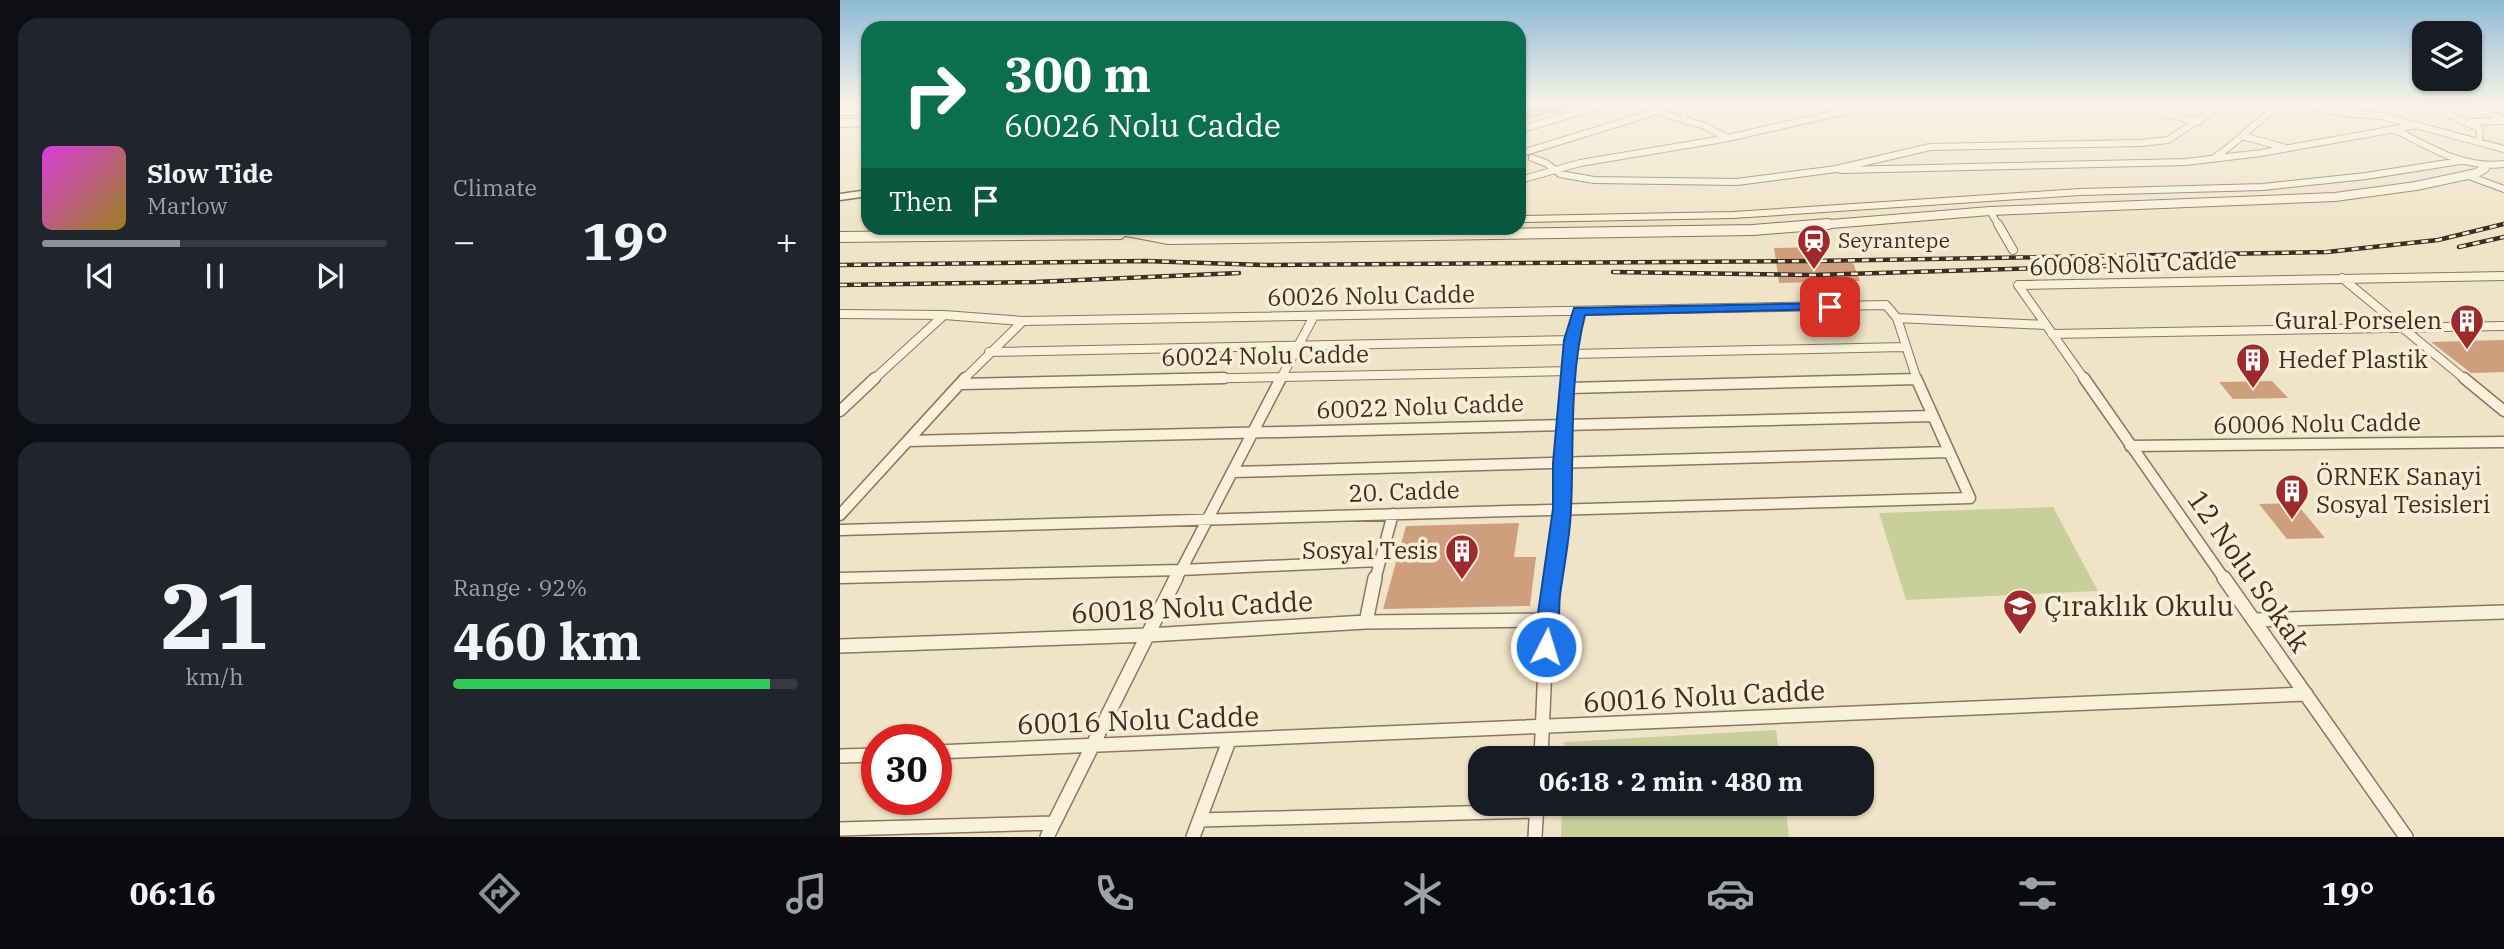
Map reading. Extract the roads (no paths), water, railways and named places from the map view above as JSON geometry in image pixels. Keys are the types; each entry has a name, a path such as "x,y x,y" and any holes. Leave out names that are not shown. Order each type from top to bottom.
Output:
{"main road":[{"path":"840,199 861,196"}],"street":[{"path":"1526,153 1554,144"},
{"path":"1526,157 1587,163 1691,144"},
{"path":"1532,158 1557,171 1594,180 1737,182 1836,169 1930,147 2085,144"},
{"path":"2212,160 2232,144"},
{"path":"2273,144 2288,148"},
{"path":"1836,169 1849,171 2212,160 2310,144"},
{"path":"2425,144 2460,161 2485,168"},
{"path":"2486,144 2504,149"},
{"path":"1526,178 1557,171 1579,171 1671,148"},
{"path":"1526,219 1733,215 2067,193 2263,187 2366,176 2460,161"},
{"path":"1557,171 1570,163 1577,165 1579,171 1594,180"},
{"path":"1526,235 1753,230 1990,211 2335,197 2416,186 2504,164"},
{"path":"1526,229 1750,225 1985,206 2306,195 2368,187 2464,169 2485,168"},
{"path":"2466,175 2504,189"},
{"name":"60008 Nolu Cadde","path":"1990,211 2013,250"},
{"path":"840,237 1060,235"},
{"path":"840,243 1107,235"},
{"path":"1300,235 1520,235"},
{"name":"60008 Nolu Cadde","path":"2049,330 2018,285 2504,276"},
{"path":"2342,278 2504,411"},
{"name":"60026 Nolu Cadde","path":"840,314 944,315 1023,321 1886,305 1897,318"},
{"path":"1542,746 1547,620 1562,509 1562,463 1567,424 1570,354 1579,311"},
{"path":"840,411 944,315"},
{"path":"840,829 1050,830 1206,519 1314,316"},
{"path":"1232,472 1949,452 1916,379 1897,318 2049,330 2504,326"},
{"path":"840,515 989,352 1023,321"},
{"name":"12 Nolu Sokak","path":"2049,330 2406,837"},
{"name":"60026 Nolu Cadde","path":"989,352 1572,340"},
{"path":"1570,354 1904,347"},
{"name":"60024 Nolu Cadde","path":"961,384 1569,371"},
{"path":"1569,388 1916,379"},
{"name":"60022 Nolu Cadde","path":"908,441 1933,416"},
{"name":"60006 Nolu Cadde","path":"2130,446 2504,442"},
{"name":"20. Cadde","path":"840,530 1970,498 1949,452"},
{"path":"1366,622 1379,561 1393,514"},
{"path":"840,578 1181,570 1379,561"},
{"path":"2255,620 2504,612"},
{"name":"60018 Nolu Cadde","path":"840,646 1149,635 1366,622 1547,620"},
{"name":"60016 Nolu Cadde","path":"952,751 2306,694"},
{"path":"1193,837 1229,741"},
{"path":"840,756 861,755"},
{"path":"1200,820 1468,810"},
{"path":"1535,837 1536,816"}],"railway":[{"path":"840,265 1145,261 1264,265 1813,261 2327,252 2438,240 2504,224"},
{"path":"2459,247 2504,237"},
{"path":"1613,272 1814,275 2138,265"},
{"path":"840,285 1035,282 1239,273"}],"place":[{"name":"Seyrantepe","path":"1814,271"},
{"name":"Gural Porselen","path":"2467,351"},
{"name":"Hedef Plastik","path":"2253,390"},
{"name":"ÖRNEK Sanayi Sosyal Tesisleri","path":"2292,521"},
{"name":"Sosyal Tesis","path":"1462,581"},
{"name":"Çıraklık Okulu","path":"2020,636"}]}
